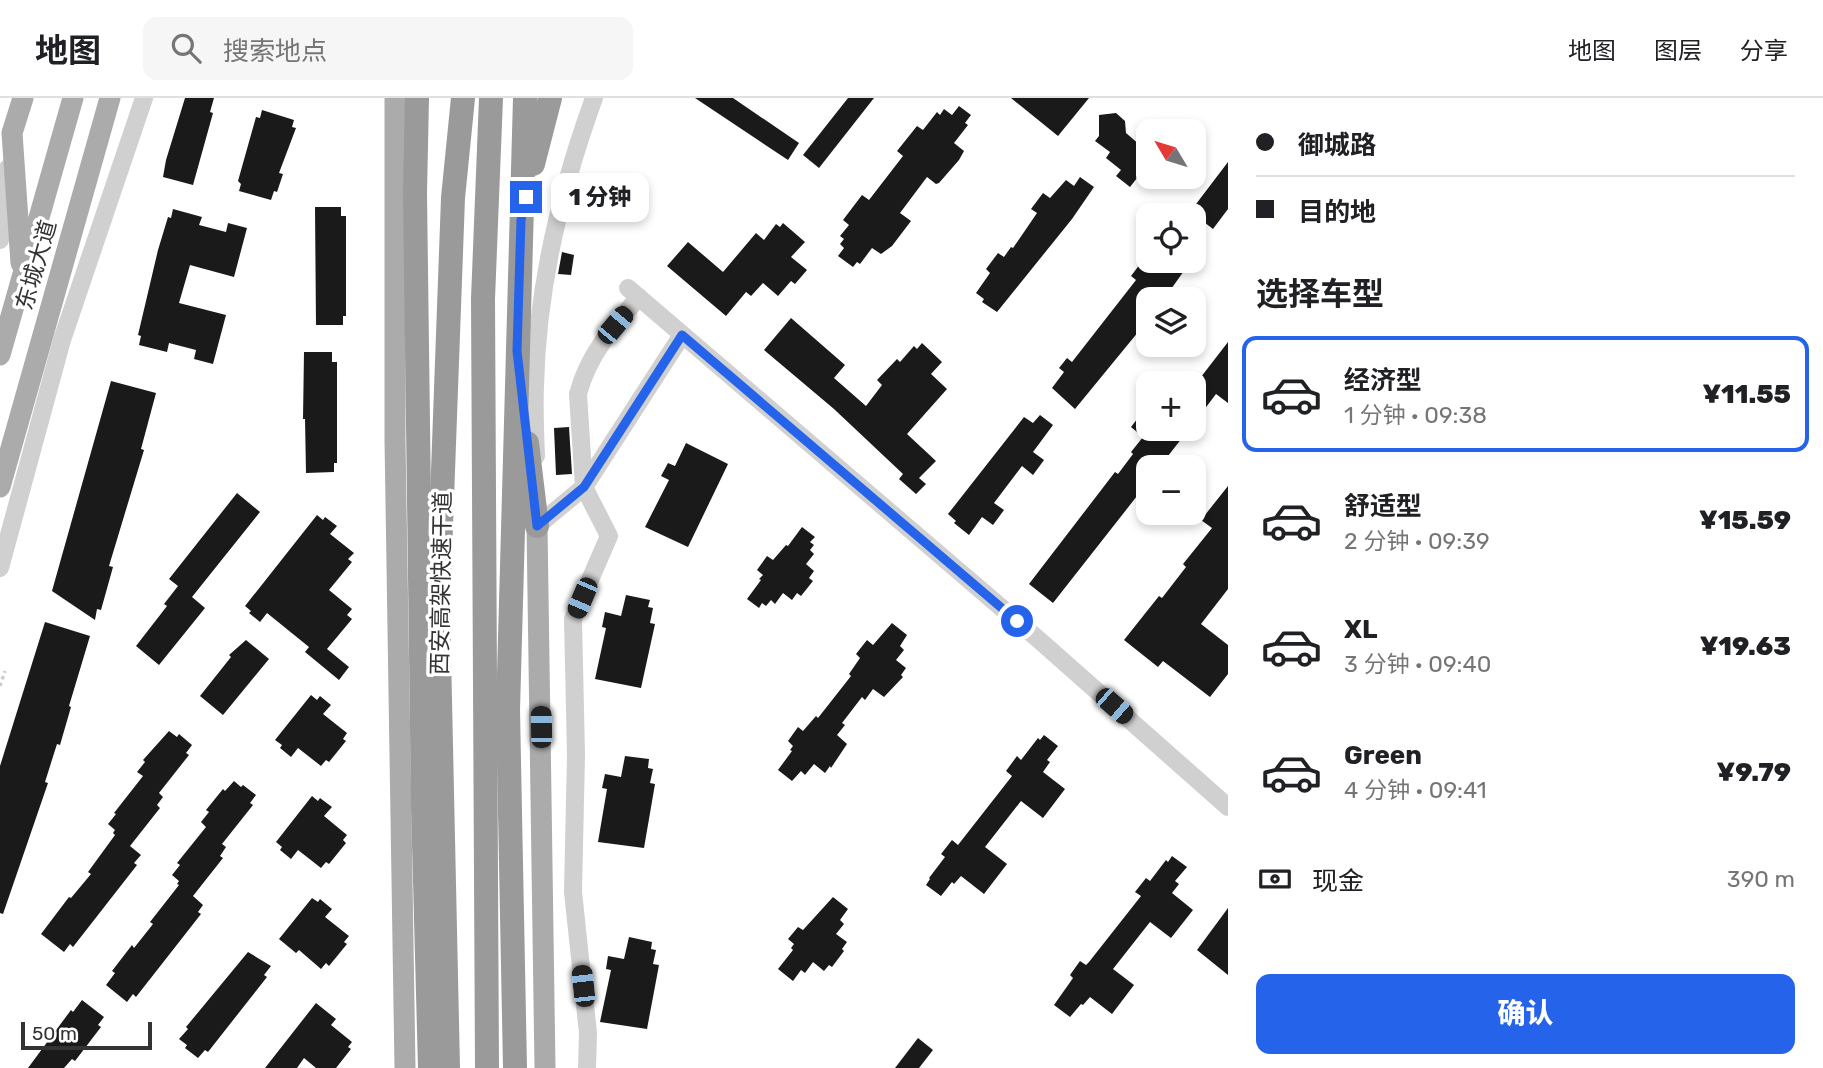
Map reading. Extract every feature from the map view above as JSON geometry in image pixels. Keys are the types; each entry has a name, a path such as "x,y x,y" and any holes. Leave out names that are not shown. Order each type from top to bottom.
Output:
{"highway":[{"path":"417,98 416,262 423,806 430,1068"},
{"name":"西安高架快速干道","path":"448,1068 438,608 453,198 463,98"},
{"name":"西安高架快速干道","path":"487,1068 483,299 491,98"},
{"path":"515,1068 509,710 525,98"},
{"path":"521,220 550,98"},
{"path":"517,351 537,526"}],"main road":[{"path":"18,98 14,127 22,279"},
{"path":"14,127 23,98"},
{"name":"东城大道","path":"0,355 73,98"},
{"path":"395,98 395,440 405,1068"},
{"name":"东城大道","path":"0,487 109,103"},
{"path":"537,526 545,1068"}],"street":[{"path":"0,568 62,340 144,98"},
{"path":"537,526 535,384 543,298 565,185 594,98"},
{"path":"0,240 14,127"},
{"path":"587,1068 588,1033 573,892 576,755 573,619 609,536 584,487 578,405 582,382 595,353 633,292 1038,639 1228,807"},
{"path":"537,526 584,487 682,335"}],"path":[{"path":"0,686 5,671"}],"building":[{"path":"185,98 214,98 210,112 213,113 193,185 163,177"},
{"path":"695,98 733,98 799,143 788,160"},
{"path":"848,98 874,98 819,168 803,155"},
{"path":"1011,98 1089,98 1058,136"},
{"path":"959,106 971,115 965,123 968,125 954,143 964,151 959,160 939,183 936,184 927,177 900,213 911,221 892,246 881,254 872,248 860,264 857,262 853,267 838,256 844,248 840,244 844,239 840,236 849,225 843,220 862,195 869,200 903,156 897,151 917,126 923,130 937,112 940,115 944,109 952,115"},
{"path":"262,110 294,120 292,127 296,128 279,173 283,174 277,192 274,191 271,200 239,191 241,184 238,181 256,117 260,118"},
{"path":"1116,113 1125,121 1126,133 1136,142 1136,179 1130,187 1116,176 1121,170 1106,158 1110,152 1095,141 1099,136 1099,115"},
{"path":"1228,162 1228,209 1213,229 1206,224 1206,203 1197,203"},
{"path":"1080,177 1094,187 1072,219 997,312 982,302 984,299 976,293 990,273 986,269 998,253 1004,257 1011,247 1013,248 1037,213 1031,209 1043,193 1050,198 1066,180 1074,186"},
{"path":"315,207 341,207 341,216 346,216 346,316 343,316 343,325 316,325"},
{"path":"173,209 202,217 199,225 226,232 228,223 247,228 234,277 190,265 179,303 226,315 213,364 194,359 196,350 169,343 167,352 139,345 141,336 138,335 158,250"},
{"path":"783,223 805,242 791,257 807,270 795,284 791,281 778,296 763,283 751,296 746,292 726,316 667,266 688,242 723,272 756,233 764,240 776,224 780,227"},
{"path":"562,252 574,255 571,275 558,274"},
{"path":"1136,269 1136,273 1182,273 1173,287 1136,287 1136,335 1075,409 1052,388 1064,372 1059,368 1067,358 1072,362 1136,280 1131,276"},
{"path":"791,318 845,365 834,378 866,406 882,385 877,380 897,359 900,362 914,346 917,349 922,343 942,362 931,374 947,389 907,434 936,461 919,478 926,484 916,494 899,479 903,474 834,409 764,350"},
{"path":"1228,342 1228,403 1216,394 1206,407 1206,371"},
{"path":"304,352 332,352 332,362 337,362 337,463 334,463 334,472 306,473 303,419"},
{"path":"111,381 156,393 141,449 144,450 109,566 113,567 101,610 97,609 95,620 52,591"},
{"path":"1040,415 1053,425 1033,452 1044,460 1033,475 1022,466 994,503 1004,510 993,525 982,517 969,535 954,523 956,521 948,514 1024,417 1033,423"},
{"path":"569,427 572,474 556,475 554,428"},
{"path":"1140,441 1180,441 1169,455 1136,455 1136,497 1053,603 1029,584 1115,472 1118,474 1133,454 1131,452"},
{"path":"686,443 728,464 688,547 645,527 669,480 661,476 668,463 675,466"},
{"path":"1228,486 1228,589 1201,624 1228,645 1228,674 1210,697 1163,661 1158,667 1124,640 1159,596 1162,598 1186,567 1183,564 1212,528 1206,524 1206,514"},
{"path":"237,493 260,512 192,597 205,608 159,665 136,646 167,606 164,604 178,586 169,579"},
{"path":"317,515 323,520 325,517 337,526 330,534 354,553 348,559 352,562 329,590 352,609 347,615 352,619 327,649 349,667 339,680 305,652 309,647 267,613 260,622 245,606"},
{"path":"802,527 815,537 810,542 814,545 810,550 814,554 806,564 814,571 809,578 813,581 801,596 797,593 792,600 783,593 775,604 771,600 766,606 762,603 759,608 747,599 763,575 757,570 767,556 773,560 788,546"},
{"path":"626,595 650,600 648,607 653,608 650,623 655,624 641,688 595,679 606,628 602,627 605,612 621,616"},
{"path":"45,622 90,636 60,745 57,744 45,782 48,783 3,914 0,913 0,766"},
{"path":"892,623 907,635 900,646 904,650 896,660 906,668 901,675 903,677 884,697 873,689 865,700 862,697 842,723 845,725 837,735 847,744 831,768 830,766 825,773 814,764 805,775 801,771 792,781 778,770 792,751 790,750 793,746 788,741 798,727 803,731 816,716 818,718 851,676 849,674 860,658 856,654 867,640 873,645"},
{"path":"246,640 269,659 223,715 200,696 231,657 229,655"},
{"path":"311,695 317,700 320,696 331,705 323,714 347,733 343,739 346,741 329,762 326,760 321,766 298,748 291,757 275,740"},
{"path":"169,731 177,737 179,734 192,745 186,753 189,755 159,793 163,797 157,805 160,808 130,846 141,855 134,863 137,865 73,947 70,944 64,952 41,934 69,897 71,898 91,874 88,872 115,835 115,830 108,824 116,814 114,813 143,776 137,772 145,762 143,760"},
{"path":"1044,735 1058,746 1047,760 1050,762 1043,772 1065,789 1043,818 1021,801 985,847 1007,864 984,894 961,876 954,884 952,882 941,896 926,885 945,857 941,854 952,840 958,845 1012,776 1006,771 1017,756 1021,760 1038,738 1040,740"},
{"path":"625,756 649,759 648,768 653,769 650,783 655,784 644,848 598,842 607,789 602,788 605,774 621,777"},
{"path":"234,781 256,795 250,803 253,805 222,844 226,847 220,856 223,858 193,896 203,905 198,912 201,914 136,997 133,994 127,1002 106,985 115,973 112,971 153,924 150,922 179,885 179,881 172,875 180,865 177,863 206,827 201,822 209,812 206,810 223,789 225,791"},
{"path":"312,796 318,801 320,798 332,807 324,816 347,835 343,840 346,843 329,864 326,862 321,868 298,850 291,859 280,850 282,847 276,842"},
{"path":"1172,856 1187,867 1175,881 1179,884 1172,893 1193,910 1171,938 1150,922 1113,969 1134,985 1112,1014 1090,997 1070,1017 1054,1005 1073,978 1070,975 1080,961 1086,965 1089,962 1141,896 1135,892 1146,878 1150,881"},
{"path":"833,897 848,909 840,920 844,924 836,934 847,942 842,949 844,951 832,967 829,965 824,971 813,962 805,973 801,970 793,981 778,969 793,950 791,948 794,944 788,939 798,927 803,930"},
{"path":"312,898 318,902 320,899 332,909 325,917 349,936 344,942 347,944 329,966 326,963 321,969 299,950 296,953 279,939"},
{"path":"1228,908 1228,975 1197,950"},
{"path":"629,937 652,942 651,949 656,950 653,964 659,965 647,1029 600,1022 611,970 606,969 608,956 624,959"},
{"path":"248,952 271,966 264,975 267,977 208,1052 205,1050 198,1058 185,1048 187,1045 179,1039"},
{"path":"82,1000 104,1017 98,1025 101,1027 75,1061 72,1059 64,1068 28,1068 71,1010 73,1012"},
{"path":"316,1003 336,1019 331,1025 352,1042 348,1047 351,1049 336,1068 316,1068 304,1058 297,1068 265,1068"},
{"path":"918,1038 933,1050 919,1068 895,1068"}],"route":[{"path":"526,197 521,220 517,351 537,526 584,487 682,335 1017,621"}]}
